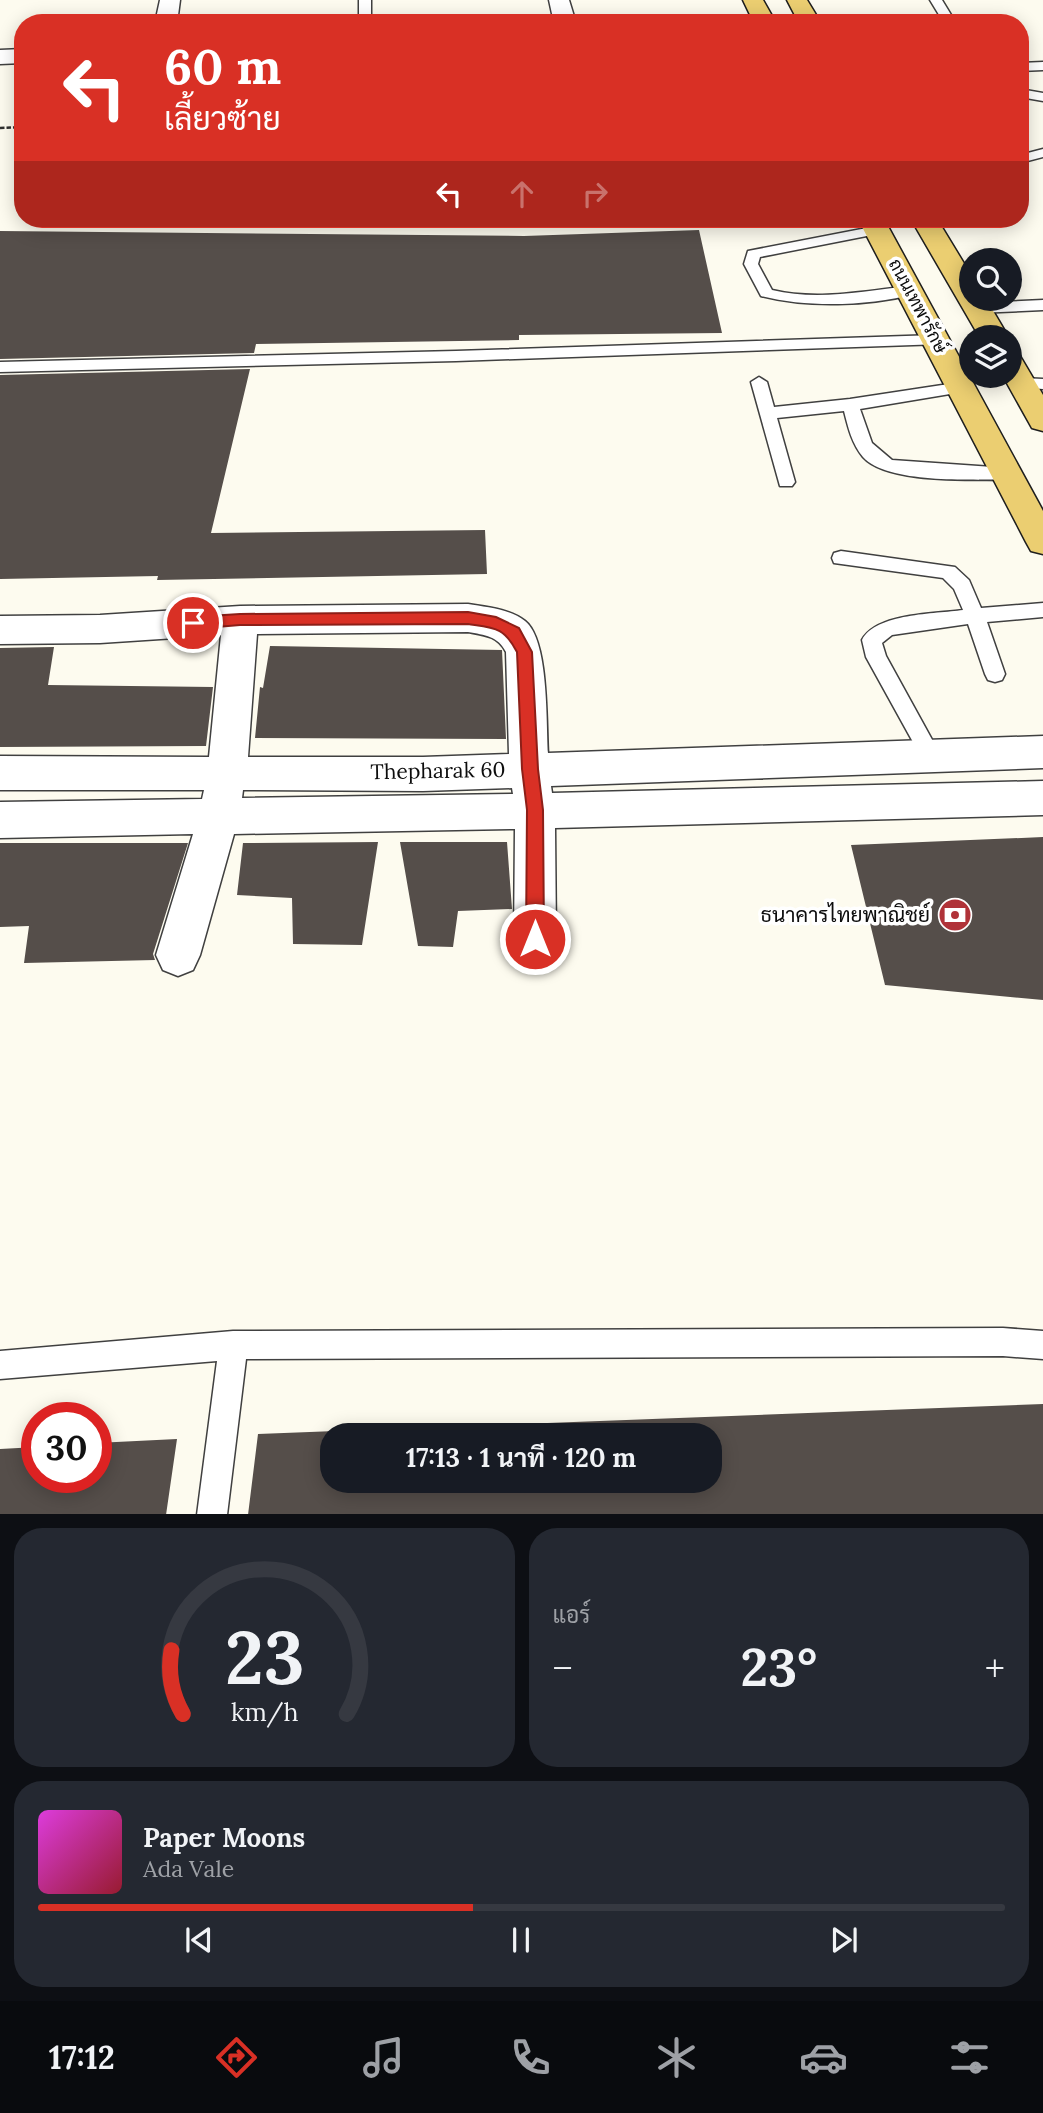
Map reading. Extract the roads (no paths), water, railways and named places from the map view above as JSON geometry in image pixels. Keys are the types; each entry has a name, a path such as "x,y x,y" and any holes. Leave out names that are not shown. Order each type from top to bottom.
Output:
{"main road":[{"name":"ถนนเทพารักษ์","path":"876,228 959,382"},
{"path":"929,228 959,278"},
{"path":"1025,377 1043,421"},
{"name":"ถนนเทพารักษ์","path":"963,388 1043,542"}],"street":[{"path":"0,630 100,629 240,620 468,618 496,623 514,632 524,652 530,769 535,810 535,939"},
{"path":"178,955 219,815 227,772 240,620"},
{"name":"Thepharak 60","path":"0,773 423,774 1043,752"},
{"path":"700,764 705,808"},
{"name":"Thepharak 60","path":"0,820 705,808 1043,798"}],"lane":[{"path":"858,228 753,254 751,264 765,293 785,299 810,300 910,291"},
{"path":"1022,304 1043,305"},
{"path":"0,367 936,340"},
{"path":"759,382 786,482"},
{"path":"767,412 850,405 959,387"},
{"path":"850,405 861,441 881,464 898,468 1007,474"},
{"path":"841,558 948,572 962,585 995,674"},
{"path":"931,756 876,657 872,640 887,628 1043,610"},
{"path":"0,1365 233,1345 962,1342 1043,1345"},
{"path":"212,1514 233,1345"}],"place":[{"name":"ธนาคารไทยพาณิชย์","path":"955,915"}]}
